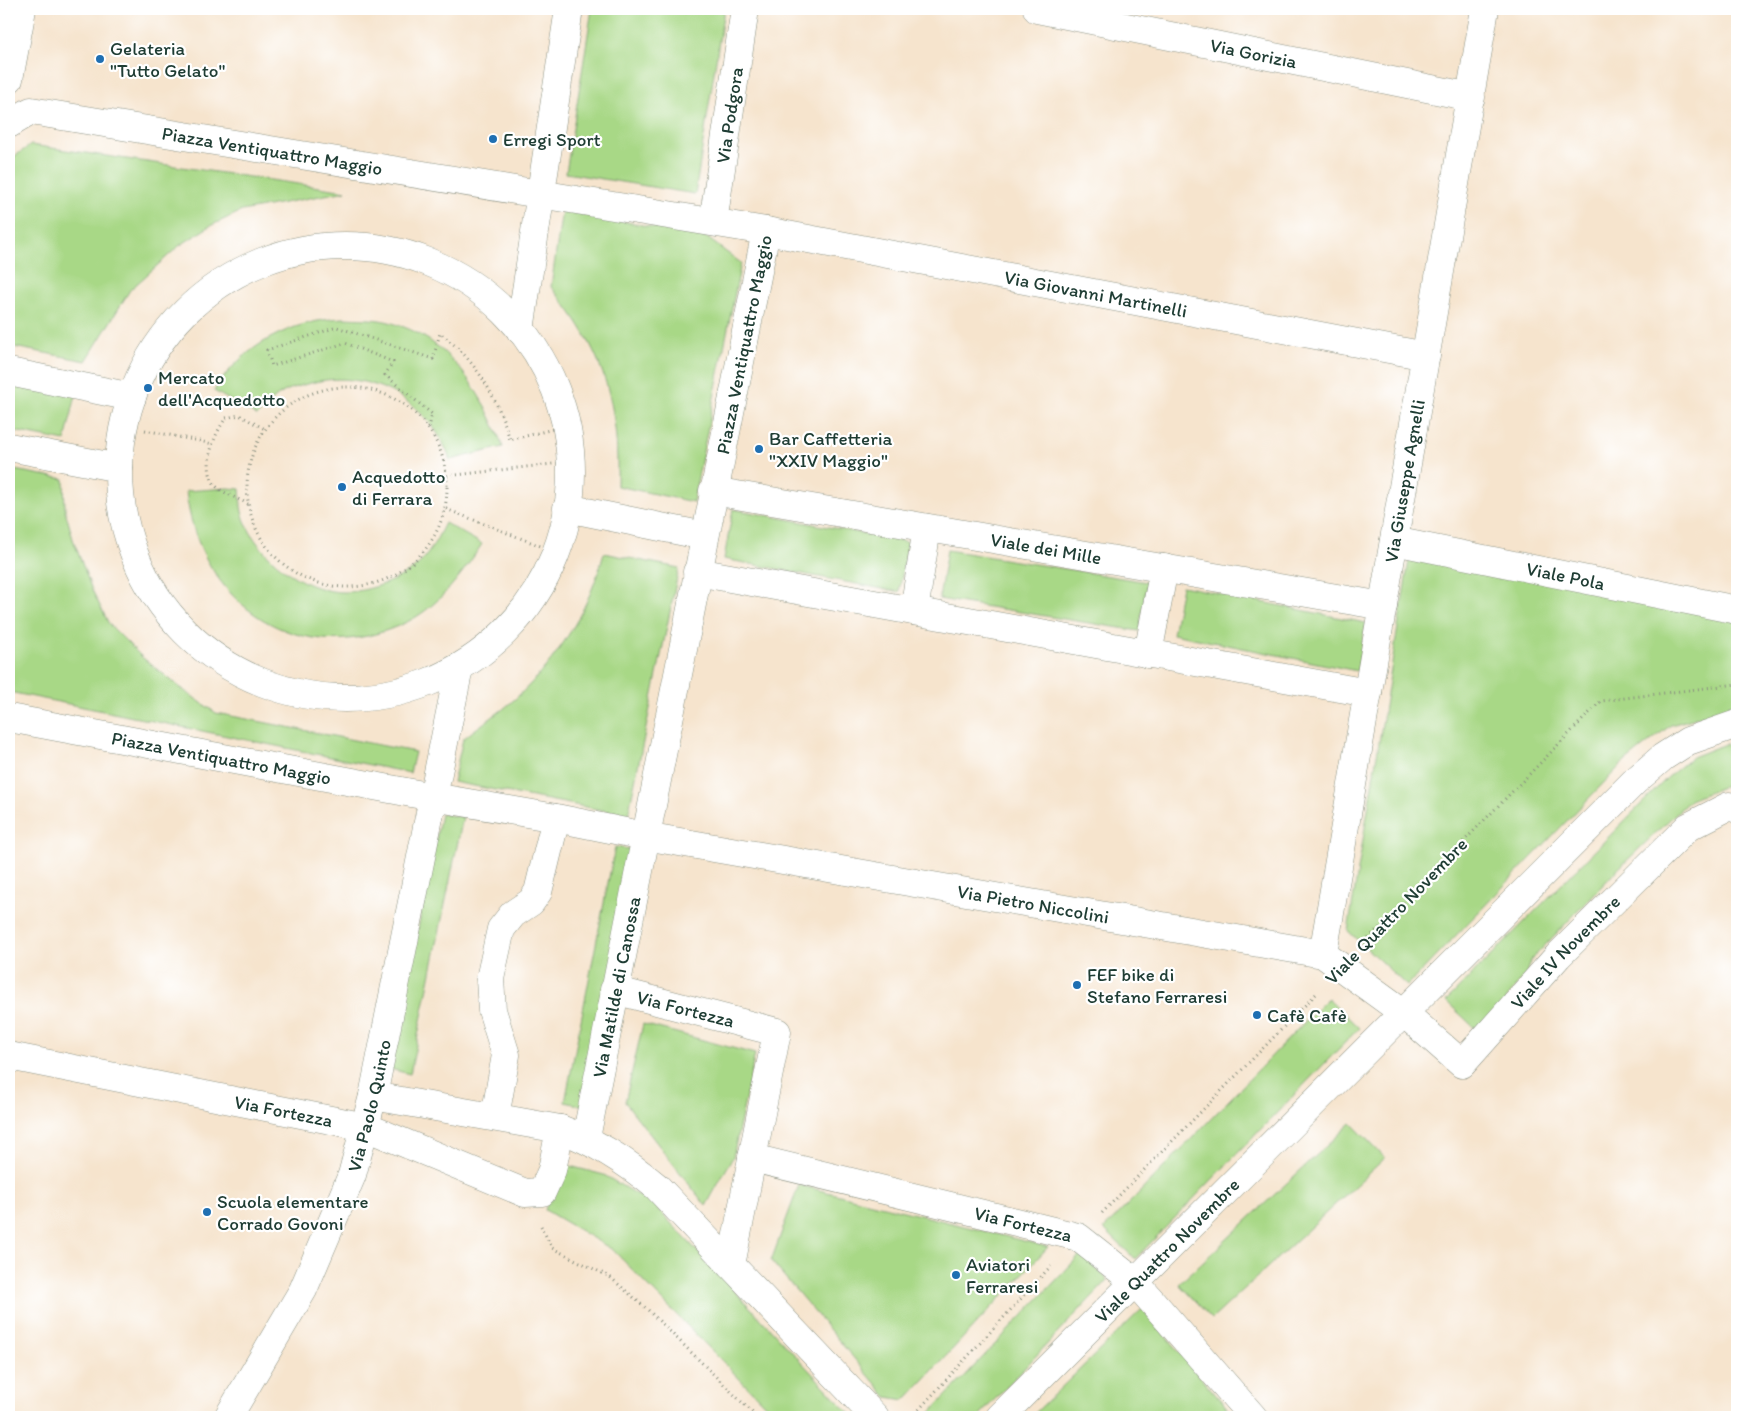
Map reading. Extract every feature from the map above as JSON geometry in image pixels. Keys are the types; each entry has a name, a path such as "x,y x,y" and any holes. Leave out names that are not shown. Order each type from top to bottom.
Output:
{"street":[{"path":"9,79 22,9"},
{"path":"520,330 568,9"},
{"name":"Via Podgora","path":"713,222 745,9"},
{"name":"Via Gorizia","path":"1037,9 1471,97"},
{"name":"Via Giuseppe Agnelli","path":"1333,961 1368,693 1485,9"},
{"name":"Piazza Ventiquattro Maggio","path":"9,124 31,110 766,231 645,836 9,718"},
{"name":"Via Giovanni Martinelli","path":"766,231 1426,356"},
{"path":"338,246 370,248 406,254 462,280 483,294 520,330 532,346 552,383 565,426 570,462 567,508 556,552 541,585 513,624 492,644 459,668 412,688 382,695 341,698 316,697 272,686 228,666 188,635 173,619 146,580 127,531 121,505 119,468 124,426 132,396 148,362 160,342 176,322 201,297 224,280 260,262 302,250 338,246"},
{"path":"9,372 132,396"},
{"path":"9,447 119,468"},
{"name":"Viale dei Mille","path":"713,492 1383,606"},
{"path":"567,508 705,536"},
{"path":"914,611 927,528"},
{"name":"Viale Pola","path":"1394,541 1737,610"},
{"path":"1148,654 1164,568"},
{"path":"697,572 1368,693"},
{"path":"433,797 459,668"},
{"name":"Viale Quattro Novembre","path":"1000,1417 1635,781 1663,757 1688,741 1736,725"},
{"name":"Via Paolo Quinto","path":"228,1417 303,1290 352,1175 373,1096 433,797"},
{"name":"Viale IV Novembre","path":"1404,1013 1462,1064 1558,956 1688,827 1729,806 1737,809"},
{"path":"495,1117 506,1055 492,1010 490,979 501,929 513,914 532,902 538,892 556,818"},
{"name":"Via Pietro Niccolini","path":"645,836 1333,961 1404,1013"},
{"name":"Via Matilde di Canossa","path":"586,1138 645,836"},
{"name":"Via Fortezza","path":"614,990 777,1032 731,1265"},
{"name":"Via Fortezza","path":"9,1056 366,1127 512,1189 533,1194"},
{"path":"373,1096 560,1129 586,1138 633,1167 657,1187 875,1417"},
{"path":"533,1194 542,1192 548,1182 560,1129"},
{"name":"Via Fortezza","path":"752,1158 1078,1237 1135,1282 1253,1417"}],"path":[{"path":"429,428 432,414 384,375 393,362 345,343 272,366 267,350 337,327 433,360 440,333 473,362 497,404 510,440 565,426"},
{"path":"350,386 366,388 395,398 418,416 429,428 437,441 447,476 446,509 435,537 423,554 403,571 378,583 343,588 305,578 279,561 258,534 249,504 247,481 250,463 265,429 274,418 295,400 325,388 350,386"},
{"path":"249,504 217,486 211,474 209,462 219,427 226,418 239,416 265,429"},
{"path":"124,426 213,444"},
{"path":"447,476 570,462"},
{"path":"446,509 556,552"},
{"name":"Viale Quattro Novembre","path":"912,1417 1078,1237 1307,1002 1333,961 1354,953 1601,701 1737,684"},
{"path":"533,1194 543,1231 552,1248 610,1277 647,1309 757,1417"}],"green space":[{"path":"592,9 724,9 695,194 566,173"},
{"path":"31,145 346,191 242,211 210,226 179,246 130,290 86,361 9,346 9,160"},
{"path":"562,210 706,237 741,263 693,502 617,486 615,429 605,380 596,356 584,334 551,287"},
{"path":"344,318 389,322 411,330 430,341 446,354 474,387 495,426 503,447 450,460 441,440 429,422 413,406 396,394 376,385 355,380 333,379 293,388 276,397 257,416 214,391 225,375 239,361 270,338 305,324"},
{"path":"9,381 76,395 65,441 9,430"},
{"path":"9,469 64,479 65,510 73,539 92,590 109,624 143,658 186,692 216,713 415,752 410,773 9,692"},
{"path":"240,489 241,509 247,526 255,540 276,564 303,581 332,591 351,592 369,588 392,581 407,573 425,558 445,523 482,544 459,577 441,597 409,621 369,636 331,640 295,634 262,619 234,596 211,567 195,532 186,491"},
{"path":"733,509 908,542 899,592 724,559"},
{"path":"1411,548 1737,614 1737,706 1671,725 1622,764 1407,986 1348,931"},
{"path":"947,550 1147,582 1139,631 939,599"},
{"path":"604,553 679,568 628,815 453,782 463,739 515,699 545,668 558,651 590,594"},
{"path":"1182,586 1366,623 1357,671 1173,634"},
{"path":"1725,744 1737,745 1737,781 1690,800 1617,870 1531,960 1528,971 1480,1033 1446,1001 1667,778 1692,757"},
{"path":"441,814 463,817 410,1074 390,1069"},
{"path":"615,847 637,850 584,1106 565,1102"},
{"path":"1328,998 1359,1028 1135,1259 1104,1229"},
{"path":"643,1024 755,1054 733,1157 706,1206 625,1102"},
{"path":"1351,1123 1385,1158 1212,1319 1179,1284"},
{"path":"562,1164 604,1175 654,1205 853,1417 777,1417 613,1250 545,1210"},
{"path":"799,1185 1048,1247 905,1400 887,1397 771,1261"},
{"path":"1081,1254 1108,1280 978,1417 926,1417"},
{"path":"1142,1309 1235,1417 1031,1417"}],"place":[{"name":"Gelateria \"Tutto Gelato\"","path":"100,59"},
{"name":"Erregi Sport","path":"493,139"},
{"name":"Mercato dell'Acquedotto","path":"148,388"},
{"name":"Bar Caffetteria \"XXIV Maggio\"","path":"759,449"},
{"name":"Acquedotto di Ferrara","path":"342,487"},
{"name":"FEF bike di Stefano Ferraresi","path":"1077,985"},
{"name":"Cafè Cafè","path":"1257,1015"},
{"name":"Scuola elementare Corrado Govoni","path":"207,1212"},
{"name":"Aviatori Ferraresi","path":"956,1275"}]}
